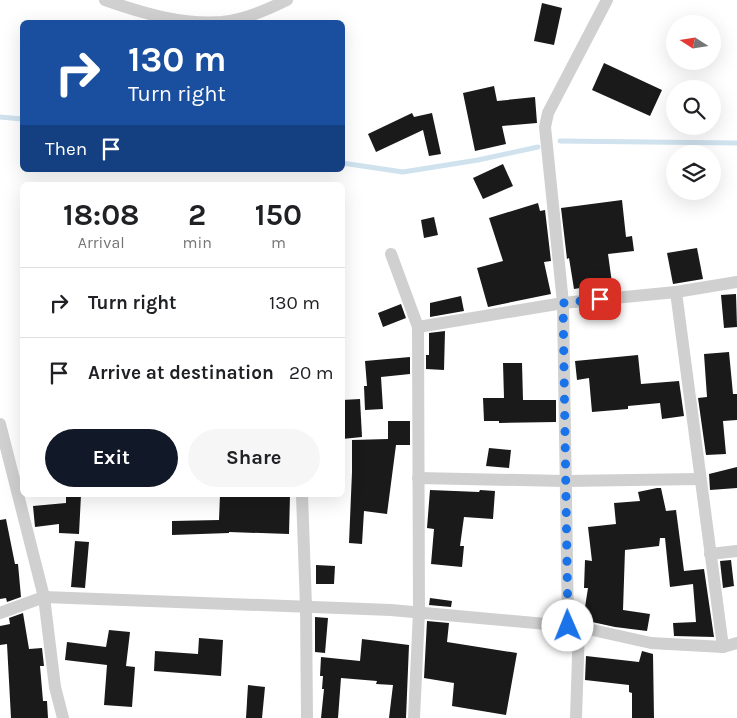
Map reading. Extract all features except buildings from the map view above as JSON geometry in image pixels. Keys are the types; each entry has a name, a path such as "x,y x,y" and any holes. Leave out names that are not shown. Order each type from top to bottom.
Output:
{"street":[{"path":"105,0 137,11 179,20"},
{"path":"230,20 268,10 287,0"},
{"path":"576,718 565,481 563,303 545,127 551,107 607,0"},
{"path":"391,254 418,327 419,612 414,718"},
{"path":"418,327 563,303 676,292 737,282"},
{"path":"676,292 723,647"},
{"path":"0,424 44,596 55,687 63,718"},
{"path":"418,478 565,481 700,479"},
{"path":"302,497 307,718"},
{"path":"710,554 737,551"},
{"path":"0,613 44,596 306,606 419,612 573,627 652,642 723,647 737,643"}],"waterway":[{"path":"0,117 20,119"},
{"path":"560,141 737,143"},
{"path":"345,163 403,172 478,160 538,147"}],"route":[{"path":"568,626 563,303 600,299"}]}
